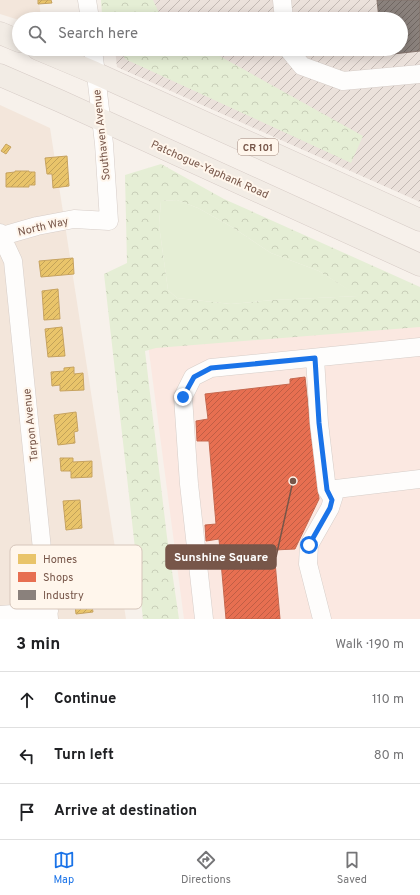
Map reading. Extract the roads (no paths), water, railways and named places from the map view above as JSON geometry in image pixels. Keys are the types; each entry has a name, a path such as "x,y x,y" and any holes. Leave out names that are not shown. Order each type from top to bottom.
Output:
{"main road":[{"path":"0,33 12,38"},
{"name":"CR 101","path":"54,56 420,220"},
{"name":"Patchogue-Yaphank Road","path":"0,75 420,265"}],"street":[{"path":"88,0 89,12"},
{"path":"282,0 283,12"},
{"name":"Southaven Avenue","path":"94,56 104,144 109,220"},
{"path":"294,56 302,66 343,82 420,74"},
{"name":"North Way","path":"1,235 74,219 109,220"},
{"name":"Tarpon Avenue","path":"1,235 13,261 42,545"},
{"path":"204,619 189,484 183,397 194,377 211,368 420,347"},
{"path":"315,358 319,423 327,490 332,500"},
{"path":"322,619 308,564 309,545 330,508 336,489 420,479"},
{"path":"0,615 49,615"}],"place":[{"name":"Sunshine Square","path":"293,481"}]}
